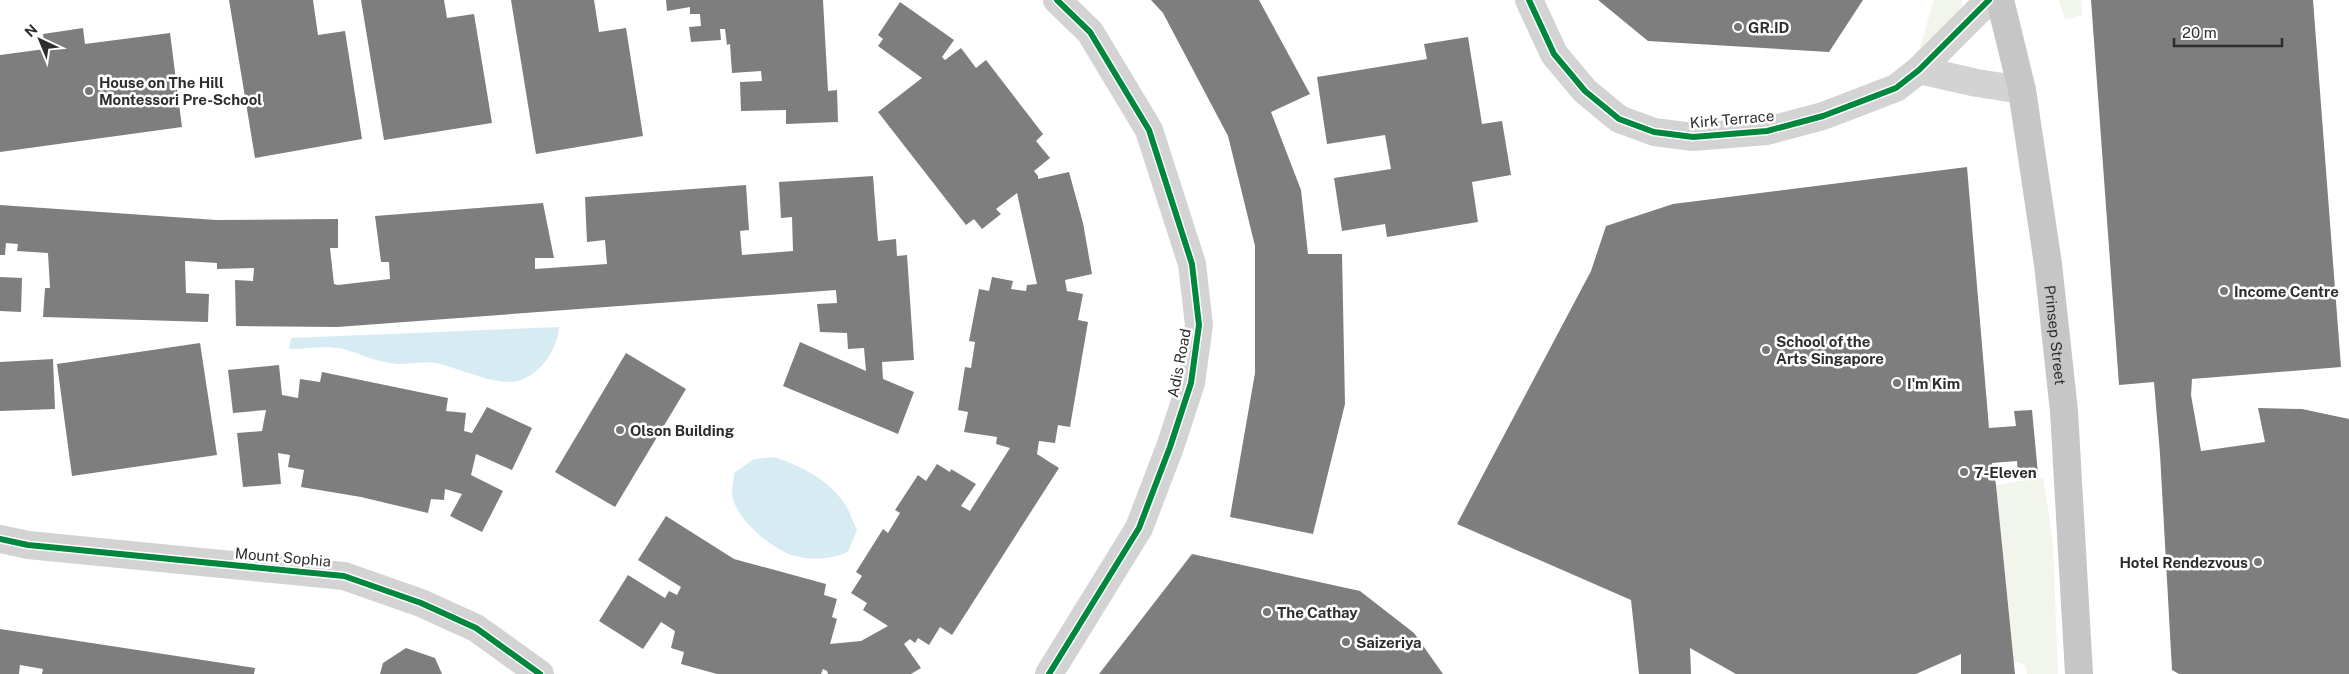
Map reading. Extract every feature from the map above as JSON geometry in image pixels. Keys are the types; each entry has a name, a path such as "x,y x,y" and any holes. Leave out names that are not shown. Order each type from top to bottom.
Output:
{"main road":[{"name":"Prinsep Street","path":"2000,0 2022,90 2048,264 2064,411 2079,674"}],"street":[{"name":"Adis Road","path":"1049,674 1139,528 1170,447 1191,383 1199,325 1192,264 1149,130 1090,32 1057,0"},
{"name":"Kirk Terrace","path":"1529,0 1554,54 1585,91 1619,120 1654,132 1693,137 1767,131 1823,116 1896,88 1919,70 1989,0"},
{"path":"1919,70 1977,83 2022,90"},
{"name":"Mount Sophia","path":"0,539 28,546 344,576 420,603 476,628 540,674"}],"shaded area":[{"path":"1934,0 1962,0 1960,17 1921,60 1920,47"},
{"path":"2059,0 2081,0 2082,15 2065,19"},
{"path":"559,327 555,344 540,367 526,378 509,382 488,379 436,363 398,364 384,362 337,348 289,349 291,338"},
{"path":"774,457 813,474 831,487 838,495 847,507 857,530 848,552 822,558 809,558 786,553 756,532 739,512 732,493 734,473 754,459"},
{"path":"2043,477 2053,542 2058,674 2027,674 2026,667 2019,662 2014,663 1996,485"}],"building":[{"path":"229,0 313,0 318,35 345,31 362,139 255,158"},
{"path":"361,0 444,0 447,18 474,14 492,123 384,140"},
{"path":"511,0 594,0 599,32 626,28 643,136 536,154"},
{"path":"666,0 823,0 828,91 837,90 838,122 786,124 786,110 741,111 740,82 762,81 761,71 732,73 730,44 727,45 725,29 720,29 721,40 691,42 689,27 701,26 700,14 690,14 690,7 667,11"},
{"path":"1151,0 1259,0 1310,94 1271,112 1301,190 1308,254 1342,254 1345,404 1313,534 1230,517 1255,373 1255,246 1228,136 1163,13"},
{"name":"GR.ID","path":"1598,0 1863,0 1829,52 1648,41"},
{"path":"2091,0 2313,0 2341,367 2192,379 2191,395 2201,451 2265,442 2258,408 2302,409 2349,419 2349,674 2179,674 2172,670 2154,382 2119,385"},
{"path":"900,2 954,40 942,57 945,60 961,48 976,68 986,60 1043,134 1036,141 1050,158 1034,171 1038,179 1069,172 1083,223 1092,274 1065,280 1067,291 1083,294 1078,320 1088,322 1070,427 1058,425 1055,443 1039,441 1037,454 1059,468 952,635 940,627 929,645 918,638 915,643 910,639 904,644 921,668 911,674 828,674 823,669 821,674 717,674 681,664 684,652 671,648 675,631 661,622 643,649 599,621 628,575 665,598 669,591 677,595 681,587 638,560 666,516 734,559 826,584 824,595 837,599 832,617 837,619 830,644 861,641 888,626 863,610 867,603 851,593 862,576 856,572 883,529 888,533 900,513 895,510 918,475 926,481 937,464 950,472 951,469 976,484 961,506 970,511 1010,448 996,444 997,437 964,432 968,412 958,410 965,367 971,368 975,342 969,341 979,289 989,291 992,277 1013,281 1011,289 1026,291 1027,285 1037,284 1017,193 996,209 1001,214 982,229 974,219 966,225 878,112 922,78 878,46 883,39 878,35"},
{"name":"House on The Hill Montessori Pre-School","path":"83,28 85,44 170,33 182,127 0,152 0,55 45,49 43,34"},
{"path":"1468,37 1482,124 1502,121 1511,175 1472,182 1478,222 1387,237 1385,224 1342,231 1334,178 1391,169 1385,135 1327,144 1317,77 1427,59 1424,44"},
{"name":"School of the Arts Singapore","path":"1967,167 1989,428 2016,426 2014,411 2032,410 2038,474 2018,476 2017,461 1992,463 1996,485 2015,674 1961,674 1961,654 1916,674 1736,674 1690,648 1691,674 1639,674 1631,600 1457,524 1591,271 1606,226 1673,204"},
{"path":"873,176 878,241 896,239 897,256 907,255 914,360 882,362 883,379 914,392 898,434 783,386 800,342 866,371 864,348 848,349 847,333 820,332 817,304 837,303 836,290 337,327 236,326 235,280 253,281 254,268 217,269 217,263 185,261 186,293 209,294 208,322 43,317 45,288 50,288 48,253 17,251 18,244 6,243 5,255 0,255 0,205 216,220 338,219 338,248 330,248 334,284 338,285 390,279 389,262 381,262 375,216 543,203 554,258 535,258 535,269 607,264 605,240 587,242 585,197 746,185 749,230 740,231 742,255 793,251 792,217 781,218 779,182"},
{"path":"0,277 22,278 21,312 0,311"},
{"path":"200,343 217,455 72,476 57,364"},
{"name":"Olson Building","path":"626,353 686,389 615,507 555,472"},
{"path":"53,359 55,409 0,411 0,362"},
{"path":"279,365 282,395 298,398 300,379 320,382 322,372 448,398 446,411 466,413 464,431 472,433 487,407 532,428 512,470 476,454 471,475 503,491 482,532 450,516 462,494 445,489 444,500 431,499 428,513 361,497 301,487 304,470 288,467 290,455 278,453 281,484 243,487 237,433 262,431 266,410 233,413 228,370"},
{"name":"The Cathay","path":"1192,554 1360,591 1414,633 1443,674 1099,674"},
{"path":"0,629 255,668 254,674 42,674 43,669 20,665 19,674 0,674"},
{"path":"406,648 435,658 442,674 380,674 383,663"}],"cycle path":[{"path":"1049,674 1139,528 1170,447 1191,383 1199,325 1192,264 1149,130 1090,32 1057,0"},
{"path":"1529,0 1554,54 1585,91 1619,119 1654,132 1693,137 1767,131 1823,116 1896,88 1919,70 1989,0"},
{"path":"0,539 28,545 344,576 421,603 476,628 540,674"}],"place":[{"name":"GR.ID","path":"1738,27"},
{"name":"House on The Hill Montessori Pre-School","path":"89,91"},
{"name":"Income Centre","path":"2224,291"},
{"name":"School of the Arts Singapore","path":"1766,350"},
{"name":"I'm Kim","path":"1897,383"},
{"name":"Olson Building","path":"620,430"},
{"name":"7-Eleven","path":"1964,472"},
{"name":"Hotel Rendezvous","path":"2258,562"},
{"name":"The Cathay","path":"1267,612"},
{"name":"Saizeriya","path":"1346,642"}]}
